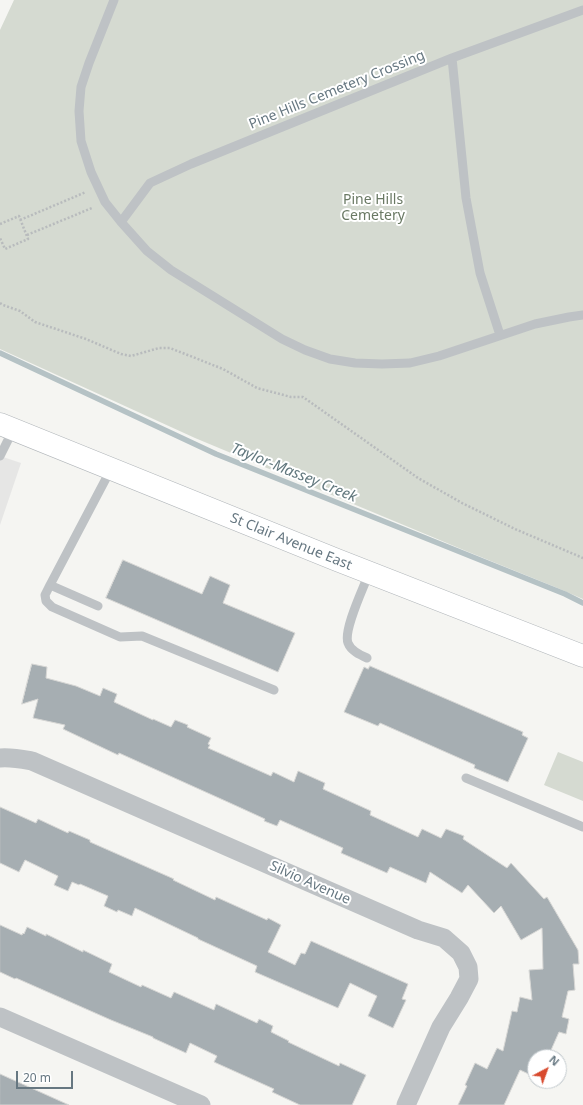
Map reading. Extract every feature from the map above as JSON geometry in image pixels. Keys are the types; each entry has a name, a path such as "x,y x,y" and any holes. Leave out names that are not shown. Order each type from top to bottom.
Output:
{"main road":[{"name":"St Clair Avenue East","path":"7,427 369,573 583,656"}],"street":[{"name":"Silvio Avenue","path":"0,758 5,757 32,761 418,930 444,938 461,953 468,967 469,979 441,1027 406,1105"},
{"path":"0,1017 201,1105"}],"lane":[{"path":"114,0 89,62 81,87 79,111 81,141 91,172 105,202 147,251 170,270 282,339 305,350 330,359 355,363 410,363 440,356 535,324 583,315"},
{"name":"Pine Hills Cemetery Crossing","path":"121,222 150,183 191,164 452,58 583,10"},
{"path":"452,58 466,198 480,273 500,335"},
{"path":"0,456 7,427"},
{"path":"111,469 45,594 46,601 52,607 120,637 142,636 274,690"},
{"path":"367,658 353,651 348,643 347,635 349,624 369,573"},
{"path":"50,585 98,606"},
{"path":"466,778 583,827"}],"path":[{"path":"20,220 98,187"},
{"path":"27,236 105,202"},
{"path":"0,224 18,216 28,239 5,249 0,238"},
{"path":"0,303 20,310 35,322 86,339 121,354 131,356 159,348 170,348 223,369 257,388 291,397 303,397 418,478 462,503 515,529 583,558"}],"shaded area":[{"path":"0,456 21,463 0,525"}],"green space":[{"name":"Pine Hills Cemetery","path":"14,0 583,0 583,599 195,438 0,349 0,30"},
{"path":"558,752 583,762 583,801 544,785"}],"building":[{"path":"123,560 202,594 210,576 230,585 223,603 295,633 278,672 106,598"},
{"path":"32,664 47,667 46,678 76,686 100,696 103,688 117,694 114,702 171,727 175,720 188,725 187,727 211,738 208,748 271,776 273,772 294,782 298,771 325,783 323,789 371,811 370,815 418,837 422,829 441,838 446,829 464,836 463,839 507,868 511,863 544,899 547,897 578,950 579,964 573,964 575,990 568,991 562,1017 569,1019 566,1034 559,1032 552,1049 527,1049 527,1073 520,1070 504,1105 458,1105 467,1086 465,1085 475,1063 487,1069 497,1048 503,1051 512,1011 517,1012 520,997 532,1000 529,970 543,969 542,928 521,940 501,906 494,913 468,885 462,893 430,872 426,883 390,867 387,873 341,853 343,848 280,820 277,826 264,821 265,819 230,803 119,753 118,755 63,729 65,725 33,718 38,699 22,704"},
{"path":"370,666 523,732 522,735 528,738 508,782 474,768 475,765 380,723 378,726 344,712 364,667 368,669"},
{"path":"0,807 36,823 38,819 68,833 69,831 90,840 90,842 174,879 173,880 215,900 216,897 267,920 268,918 281,925 268,952 295,965 301,953 305,954 311,941 408,984 402,999 406,1000 393,1028 368,1016 377,996 350,983 338,1008 255,972 257,966 135,908 132,916 118,910 117,912 104,906 108,896 72,882 68,891 54,885 58,876 25,860 19,872 0,863"},
{"path":"0,925 22,935 27,927 46,936 46,934 112,964 109,972 141,987 142,985 171,998 174,992 214,1010 216,1004 257,1023 259,1019 273,1026 271,1032 289,1041 288,1042 339,1066 340,1063 366,1075 352,1105 300,1105 272,1092 274,1089 214,1062 217,1056 190,1043 186,1053 153,1037 0,972"},
{"path":"0,1074 69,1105 0,1105"}],"waterway":[{"name":"Taylor-Massey Creek","path":"0,353 216,454 565,594 583,603"}]}
